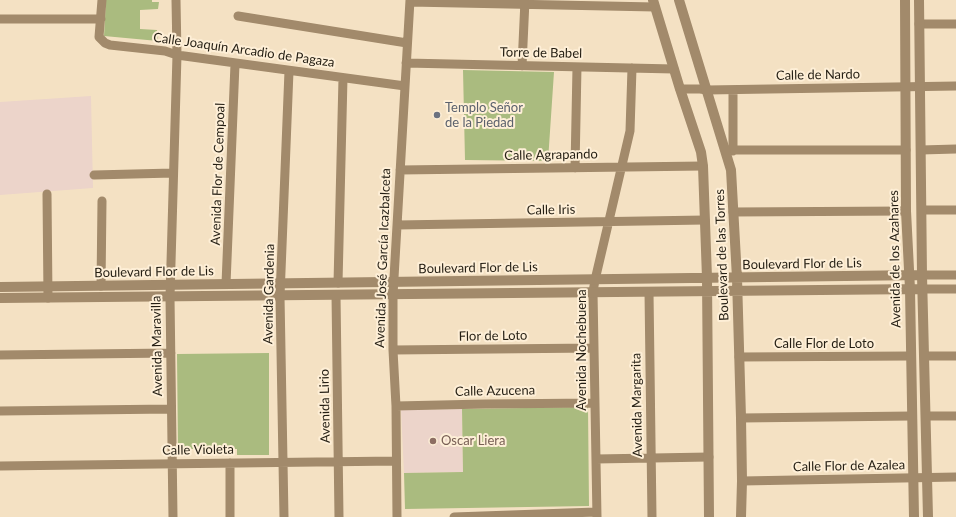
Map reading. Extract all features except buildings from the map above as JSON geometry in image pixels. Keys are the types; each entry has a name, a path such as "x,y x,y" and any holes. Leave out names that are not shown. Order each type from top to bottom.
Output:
{"street":[{"name":"Calle Joaquín Arcadio de Pagaza","path":"102,0 100,37 105,43 110,45 165,51 177,55 235,64 405,86"},
{"name":"Avenida Maravilla","path":"173,517 170,285 177,55 176,0"},
{"name":"Boulevard de las Torres","path":"679,0 707,90 730,151 733,182 741,418 742,482 740,517"},
{"name":"Avenida de los Azahares","path":"905,0 906,211 910,275 910,356 914,517"},
{"name":"Avenida de los Azahares","path":"919,0 922,275 928,517"},
{"path":"410,1 654,3"},
{"name":"Avenida José García Icazbalceta","path":"397,517 393,294 410,1"},
{"path":"522,66 525,2"},
{"name":"Boulevard de las Torres","path":"654,3 680,90 701,152 703,166 707,278 710,517"},
{"path":"238,16 407,43"},
{"path":"0,19 101,20"},
{"path":"919,24 956,24"},
{"name":"Torre de Babel","path":"406,63 674,69"},
{"name":"Avenida Flor de Cempoal","path":"226,284 235,64"},
{"path":"576,168 577,67"},
{"name":"Avenida Nochebuena","path":"596,514 593,292 631,124 632,68"},
{"name":"Avenida Gardenia","path":"284,517 280,296 289,71"},
{"path":"338,283 343,78"},
{"name":"Calle de Nardo","path":"680,90 956,86"},
{"path":"733,90 730,151 906,150"},
{"path":"920,150 956,149"},
{"name":"Calle Agrapando","path":"400,170 703,166"},
{"path":"94,174 173,173"},
{"path":"47,194 48,298"},
{"path":"101,286 102,201"},
{"path":"922,210 956,210"},
{"path":"733,212 906,211"},
{"name":"Calle Iris","path":"397,225 705,220"},
{"name":"Boulevard Flor de Lis","path":"0,287 956,275"},
{"name":"Boulevard Flor de Lis","path":"0,298 956,289"},
{"name":"Avenida Margarita","path":"649,292 652,517"},
{"name":"Avenida Lirio","path":"336,295 340,517"},
{"name":"Flor de Loto","path":"393,350 594,348"},
{"path":"0,355 170,353"},
{"name":"Calle Flor de Loto","path":"738,357 910,356"},
{"path":"925,356 956,356"},
{"name":"Calle Azucena","path":"396,406 595,403"},
{"path":"0,411 171,409"},
{"path":"741,418 912,416"},
{"path":"926,416 956,416"},
{"path":"596,459 709,457"},
{"name":"Calle Violeta","path":"0,466 396,461"},
{"path":"230,463 230,517"},
{"name":"Calle Flor de Azalea","path":"742,482 956,477"},
{"path":"454,517 596,514"}],"shaded area":[{"path":"91,96 93,188 0,195 0,102"},
{"name":"Oscar Liera","path":"462,409 463,472 404,473 401,410"}],"green space":[{"path":"106,0 152,0 152,2 159,2 158,9 140,10 140,29 157,30 158,41 104,36"},
{"path":"463,70 554,72 548,161 465,160"},
{"path":"269,353 269,455 237,455 237,449 178,449 177,354"},
{"path":"588,407 589,506 405,509 404,473 463,472 462,409"}],"place":[{"name":"Templo Señor de la Piedad","path":"437,115"},
{"name":"Oscar Liera","path":"433,441"}]}
